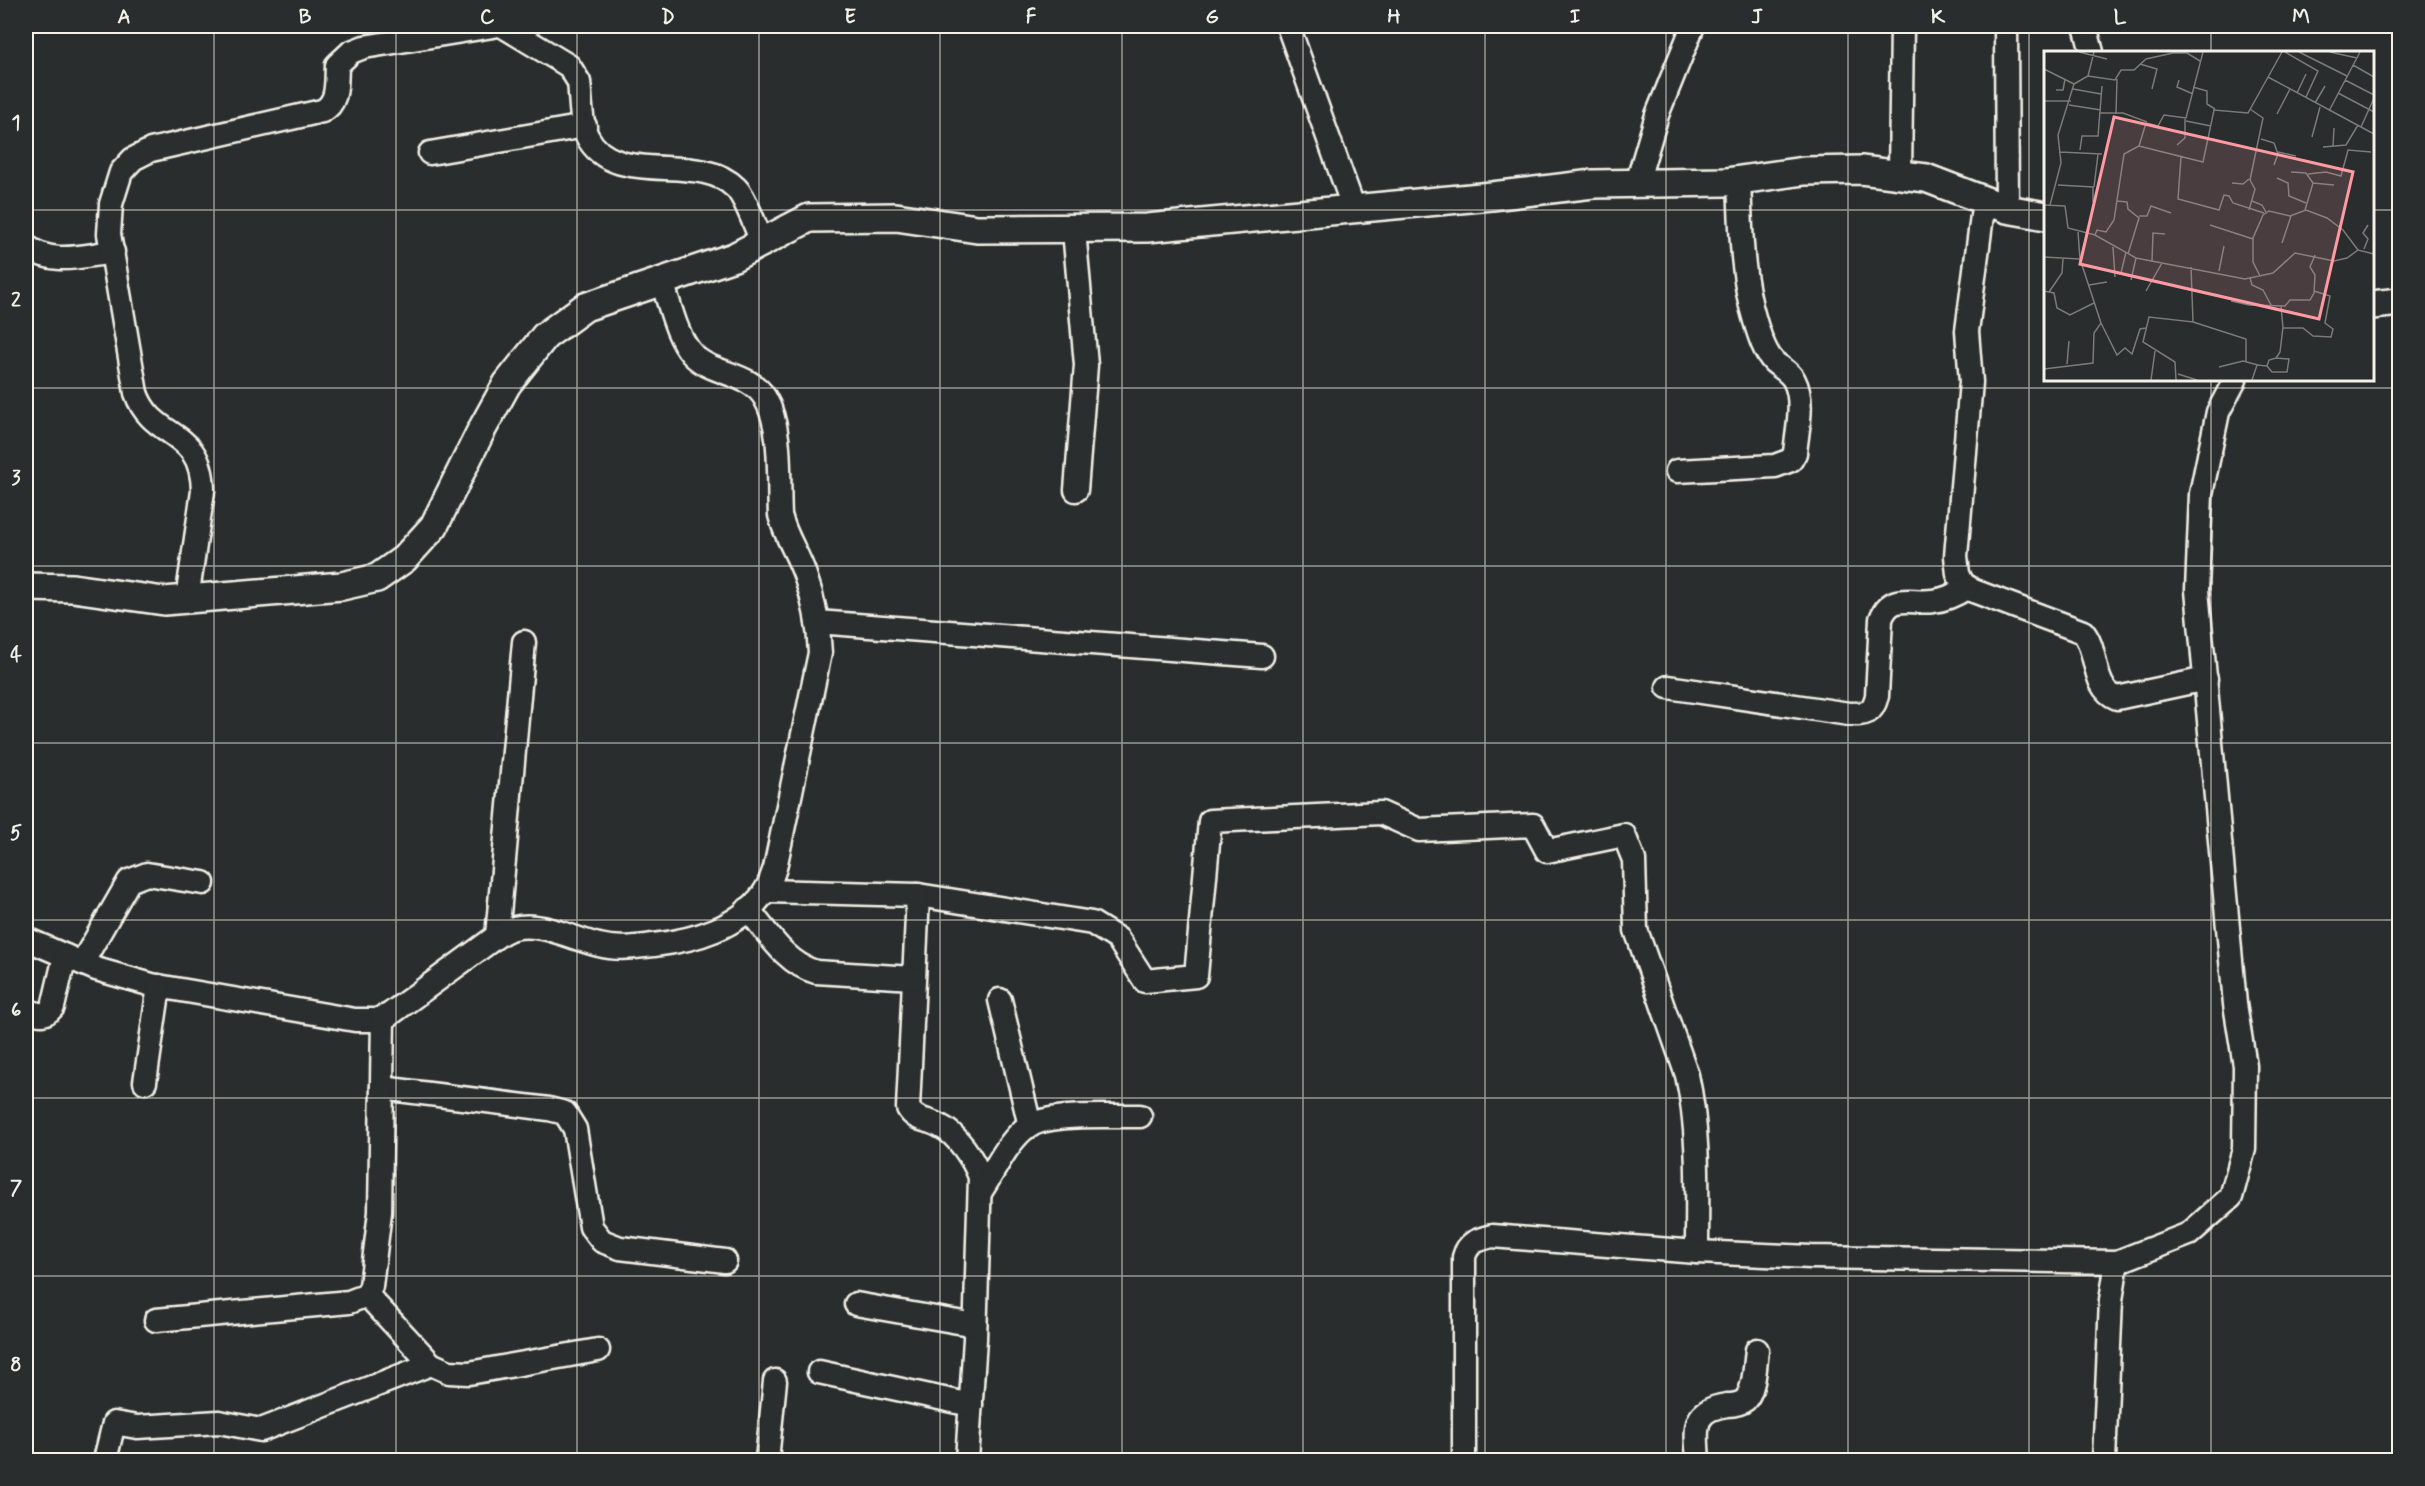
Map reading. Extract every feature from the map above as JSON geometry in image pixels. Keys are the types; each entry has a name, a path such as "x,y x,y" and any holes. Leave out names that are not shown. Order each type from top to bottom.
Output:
{"street":[{"path":"187,599 203,479 195,455 188,444 156,423 141,407 136,393 110,234 111,204 121,172 133,159 151,150 322,111 330,107 335,99 337,65 344,58 364,47 397,33 493,26"},
{"path":"503,26 569,66 576,75 586,134 604,156 615,162 701,171 724,178 738,189 762,241"},
{"path":"1288,26 1353,209"},
{"path":"1637,183 1657,115 1693,26"},
{"path":"1900,175 1902,26"},
{"path":"2006,26 1995,205 1967,331 1971,382 1956,556 1958,574 1968,587 2083,632 2091,645 2102,685 2105,691 2116,699 2206,679"},
{"path":"2085,26 2092,51"},
{"path":"430,153 585,126"},
{"path":"26,587 73,588 164,601 330,587 377,578 404,559 434,526 507,384 545,336 585,307 734,256 809,219 896,217 977,229 1147,228 1492,196 1593,183 1726,182 1804,171 1860,170 1926,178 1995,205 2044,216"},
{"path":"1677,471 1776,466 1791,460 1795,453 1799,397 1795,382 1772,360 1764,347 1755,320 1742,251 1739,180"},
{"path":"1074,230 1086,364 1077,490"},
{"path":"26,246 45,258 112,252"},
{"path":"26,939 96,969 159,986 355,1020 376,1020 410,1001 497,936 513,928 541,928 621,949 669,943 700,936 725,927 748,909 765,891 776,868 820,653 817,622 805,576 780,515 775,423 765,398 758,388 692,354 681,336 662,282"},
{"path":"2374,305 2400,302"},
{"path":"1464,1461 1464,1257 1467,1247 1476,1240 1492,1236 1697,1252 1823,1257 2117,1262 2189,1234 2231,1197 2244,1149 2246,1066 2235,1004 2197,590 2201,494 2218,412 2234,381"},
{"path":"1668,687 1849,714 1868,712 1874,707 1876,696 1881,619 1884,611 1896,601 1933,601 1954,596 1968,587"},
{"path":"817,622 1262,656"},
{"path":"497,936 524,642"},
{"path":"765,891 918,895 1092,923 1118,939 1145,981 1196,976 1210,821 1381,813 1419,830 1533,825 1547,851 1624,836 1634,860 1636,930 1687,1076 1692,1100 1697,1143 1697,1252"},
{"path":"26,1010 41,1015 48,1013 53,1007 73,959 129,881 147,874 203,883"},
{"path":"918,895 908,1108 918,1118 939,1125 949,1132 977,1167 981,1191 967,1461"},
{"path":"748,909 792,961 801,968 816,972 914,978"},
{"path":"145,1082 159,986"},
{"path":"1000,1000 1030,1126"},
{"path":"156,1320 349,1302 367,1295 371,1286 380,1212 384,1017"},
{"path":"382,1088 565,1113 575,1129 591,1227 602,1241 620,1248 725,1261"},
{"path":"981,1191 1007,1149 1023,1129 1056,1119 1140,1116"},
{"path":"2104,1461 2111,1300 2117,1262"},
{"path":"367,1295 430,1364 449,1372 470,1373 598,1350"},
{"path":"856,1304 975,1325"},
{"path":"1698,1461 1698,1431 1702,1413 1711,1408 1738,1404 1744,1400 1750,1393 1757,1350"},
{"path":"105,1461 114,1424 137,1427 219,1422 261,1430 430,1364"},
{"path":"819,1372 971,1405"},
{"path":"767,1461 775,1381"}]}
